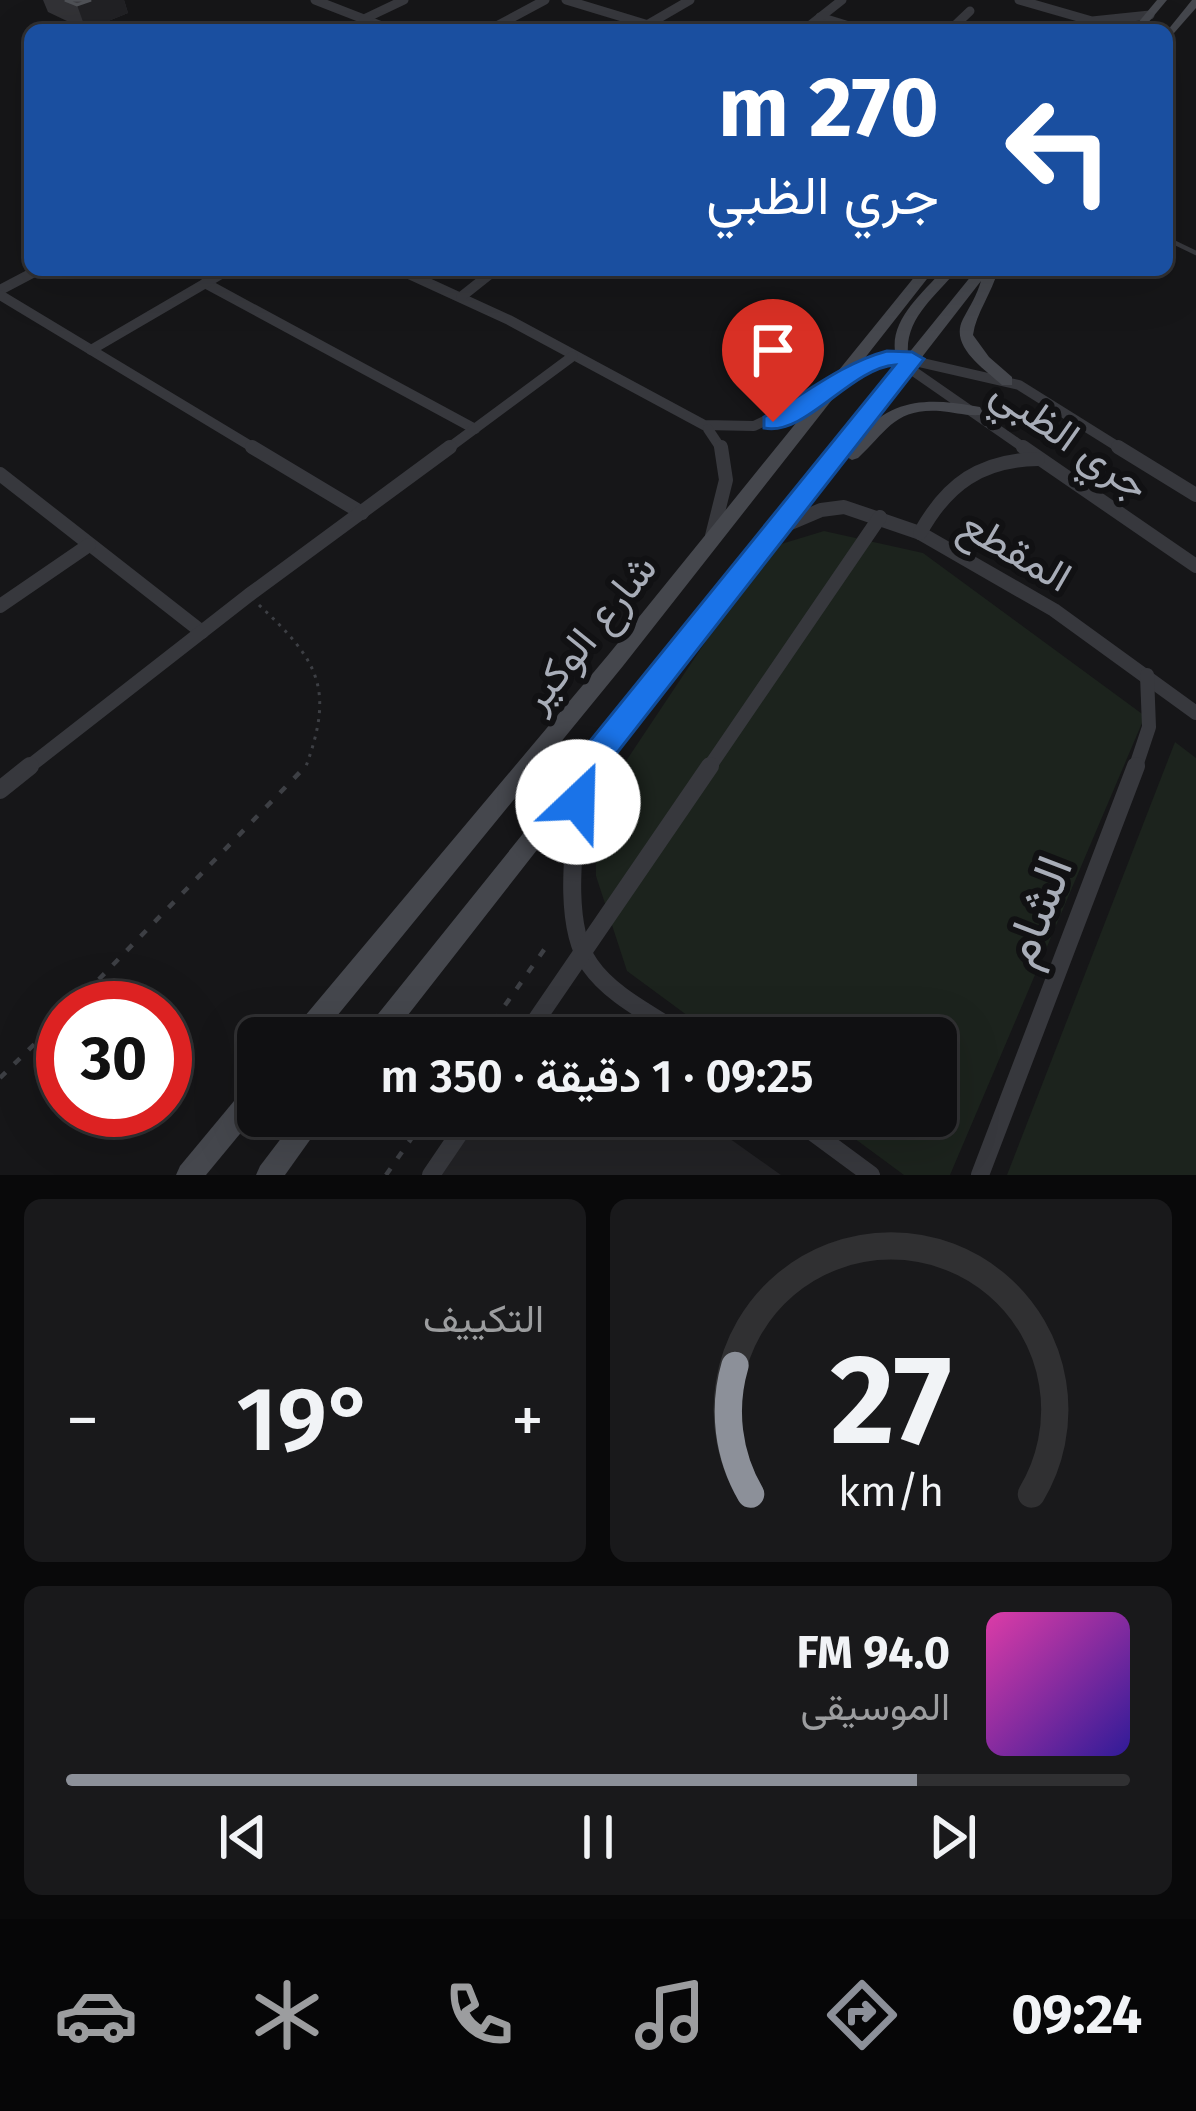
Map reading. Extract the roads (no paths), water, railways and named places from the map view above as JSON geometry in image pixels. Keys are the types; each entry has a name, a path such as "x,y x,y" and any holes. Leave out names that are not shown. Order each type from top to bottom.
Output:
{"main road":[{"path":"1142,24 1162,0"},
{"path":"1173,30 1196,1"},
{"name":"شارع الوكير","path":"320,1017 710,544 922,276"},
{"path":"906,361 899,333 945,276"},
{"name":"شارع الوكير","path":"391,1017 836,459 906,361 982,276"},
{"path":"985,276 966,332 974,352 1007,381"},
{"path":"836,459 857,451 886,418 901,410 933,405 974,411"},
{"path":"189,1175 237,1117"},
{"path":"269,1175 298,1137"}],"street":[{"path":"315,0 377,24"},
{"path":"364,19 404,0"},
{"path":"499,24 545,0"},
{"path":"566,0 644,24"},
{"path":"649,24 690,0"},
{"path":"811,24 842,0"},
{"path":"1017,0 1093,21 1150,15"},
{"path":"1017,0 1081,24"},
{"path":"956,24 970,11"},
{"path":"820,17 843,24"},
{"path":"28,276 0,293 362,514"},
{"path":"91,350 217,276"},
{"path":"414,276 704,425 729,430 763,426 874,361 906,361"},
{"path":"461,297 487,276"},
{"path":"205,283 475,429"},
{"path":"0,790 249,596 573,356"},
{"name":"جري الظبي","path":"906,361 1007,381 1042,395 1196,495"},
{"name":"جري الظبي","path":"906,361 1196,566"},
{"path":"704,425 724,448 729,464 710,544"},
{"path":"992,460 995,427"},
{"path":"920,533 941,498 992,460 1042,459"},
{"path":"0,474 202,632"},
{"name":"المقطع","path":"781,527 836,507 920,533 1018,587 1196,713"},
{"path":"538,1017 880,518"},
{"path":"0,606 89,545"},
{"name":"الشام","path":"980,1175 1148,735 1150,717 1142,693 1147,675"},
{"path":"580,777 576,862 582,950 611,983 657,1017"},
{"path":"431,1175 457,1137"},
{"path":"819,1137 871,1175"}]}
